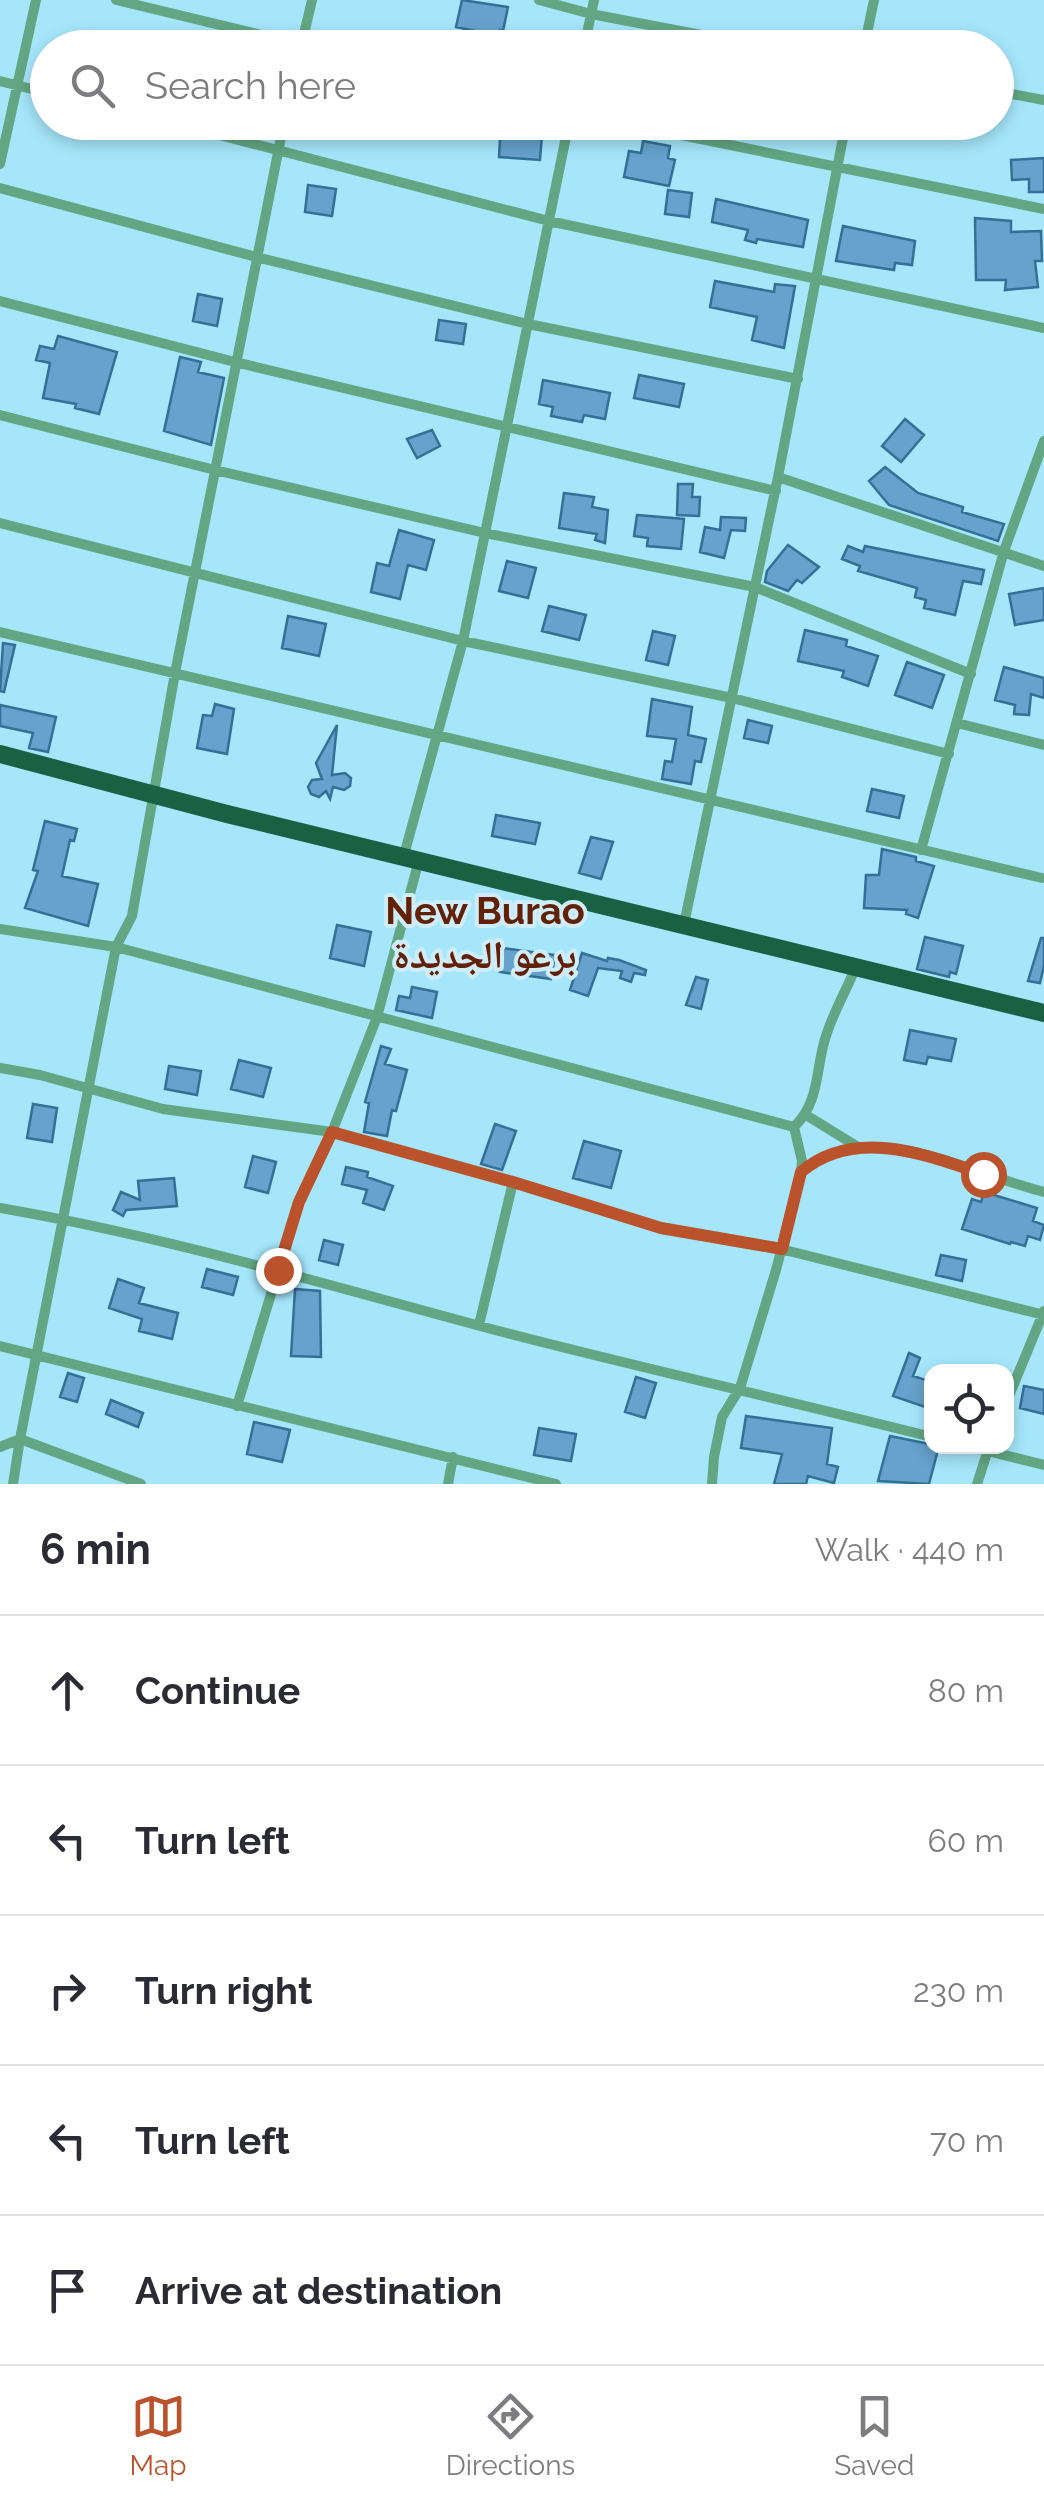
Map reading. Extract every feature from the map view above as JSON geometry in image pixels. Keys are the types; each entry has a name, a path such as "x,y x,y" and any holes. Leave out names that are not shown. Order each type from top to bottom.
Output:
{"highway":[{"path":"0,754 1044,1014"}],"street":[{"path":"0,164 36,0"},
{"path":"116,0 237,30"},
{"path":"305,30 312,0"},
{"path":"539,0 675,30"},
{"path":"588,30 594,0"},
{"path":"868,30 874,0"},
{"path":"0,82 30,88"},
{"path":"1014,94 1044,100"},
{"path":"242,140 549,222 1044,328"},
{"path":"13,1484 116,947 132,916 175,673 280,140"},
{"path":"238,1406 299,1202 378,1017 437,736 463,641 565,140"},
{"path":"707,140 1044,208"},
{"path":"684,924 776,491 842,140"},
{"path":"0,188 528,324 798,379"},
{"path":"0,301 235,362 776,491"},
{"path":"0,415 485,534 755,587 970,674"},
{"path":"921,850 1004,551 1044,441"},
{"path":"778,477 1044,566"},
{"path":"0,523 463,641 732,698 949,754"},
{"path":"0,632 1042,878"},
{"path":"957,724 1044,744"},
{"path":"0,930 116,947 794,1126"},
{"path":"794,1126 806,1115 820,1077 825,1038 855,968"},
{"path":"0,1068 163,1109 332,1132 661,1228 782,1249 1043,1313 1014,1384"},
{"path":"806,1115 859,1147"},
{"path":"712,1484 722,1417 740,1388 801,1172 794,1126"},
{"path":"801,1172 828,1153 859,1147 916,1152 1044,1192"},
{"path":"479,1325 513,1182"},
{"path":"0,1208 278,1270 613,1360 924,1435"},
{"path":"0,1346 556,1484"},
{"path":"0,1447 20,1439 141,1484"},
{"path":"978,1484 987,1454"},
{"path":"1006,1454 1044,1465"},
{"path":"448,1484 453,1456"}],"building":[{"path":"462,0 508,7 503,30 456,27"},
{"path":"500,140 542,140 540,160 499,157"},
{"path":"643,141 670,146 668,158 675,160 669,186 624,177 629,151 641,153"},
{"path":"1044,158 1044,192 1029,192 1029,179 1012,180 1011,160"},
{"path":"308,185 336,189 332,216 305,212"},
{"path":"668,190 692,193 689,217 665,214"},
{"path":"716,199 808,220 803,247 745,240 748,230 712,222"},
{"path":"975,218 1011,221 1011,232 1041,231 1042,261 1035,261 1038,287 1005,290 1006,280 976,280"},
{"path":"843,226 915,241 912,265 895,263 894,270 836,261"},
{"path":"715,281 774,292 775,284 795,286 784,348 752,340 757,317 710,307"},
{"path":"198,294 222,299 217,326 193,321"},
{"path":"439,320 466,324 463,344 436,340"},
{"path":"58,336 117,352 99,414 75,408 76,404 43,398 50,363 36,360 40,346 54,349"},
{"path":"180,357 201,362 198,372 224,378 211,445 164,431"},
{"path":"639,375 684,384 679,407 634,398"},
{"path":"543,380 610,393 605,419 584,415 582,422 551,416 553,407 539,404"},
{"path":"905,419 924,435 901,462 882,446"},
{"path":"432,430 440,446 417,458 407,439"},
{"path":"885,467 918,493 1004,524 998,541 889,505 869,481"},
{"path":"678,484 693,484 692,497 700,497 699,516 677,515"},
{"path":"564,493 594,497 592,507 608,510 605,543 595,540 597,534 559,528"},
{"path":"637,515 684,519 681,549 647,546 648,538 634,536"},
{"path":"721,517 746,518 745,531 731,530 724,558 700,552 705,527 720,530"},
{"path":"399,530 434,540 426,570 408,565 400,599 371,592 377,563 389,566"},
{"path":"788,545 819,567 802,583 797,580 788,591 765,582 767,571"},
{"path":"848,546 863,552 865,546 984,570 981,584 963,581 955,615 924,608 926,600 915,597 917,588 858,571 860,566 842,559"},
{"path":"507,561 536,568 528,598 499,591"},
{"path":"1044,588 1044,620 1015,625 1009,594"},
{"path":"549,606 586,615 579,640 542,631"},
{"path":"288,616 326,624 319,656 282,648"},
{"path":"805,630 847,640 846,646 878,656 868,686 842,677 844,671 798,661"},
{"path":"653,631 675,636 668,665 646,660"},
{"path":"3,643 15,645 4,692 0,691"},
{"path":"907,662 944,675 932,708 895,695"},
{"path":"1004,667 1044,678 1044,698 1031,694 1029,715 1014,714 1015,705 995,700"},
{"path":"652,699 692,707 688,735 706,739 701,762 695,761 691,784 662,779 665,761 672,762 676,739 647,736"},
{"path":"215,704 234,709 227,754 197,748 203,715 212,716"},
{"path":"0,705 56,717 48,752 29,748 33,733 0,726"},
{"path":"748,720 772,726 768,743 744,738"},
{"path":"337,725 332,775 345,773 351,778 350,786 344,790 333,787 330,799 326,791 319,797 311,794 308,787 312,780 322,779 316,763"},
{"path":"872,789 904,796 899,818 867,811"},
{"path":"496,815 540,823 535,844 492,836"},
{"path":"45,821 77,829 74,841 70,840 62,876 98,884 88,926 25,908 38,871 33,870"},
{"path":"591,837 613,842 601,879 579,873"},
{"path":"882,849 934,866 918,918 906,914 907,910 864,908 866,875 879,875"},
{"path":"337,925 371,932 364,966 330,958"},
{"path":"925,937 963,946 956,974 950,972 949,977 917,969"},
{"path":"1041,938 1044,966 1040,983 1028,981"},
{"path":"503,948 555,955 551,979 500,972"},
{"path":"582,953 607,961 619,960 646,970 645,975 634,973 631,982 620,978 622,971 598,968 588,996 570,990"},
{"path":"696,977 708,980 701,1009 686,1005"},
{"path":"412,987 437,992 432,1018 396,1010 399,996 410,998"},
{"path":"910,1030 956,1039 951,1061 928,1057 926,1064 904,1060"},
{"path":"381,1046 391,1049 385,1064 407,1070 387,1136 364,1132 369,1103 365,1102"},
{"path":"239,1060 271,1068 263,1097 231,1089"},
{"path":"169,1066 201,1071 197,1095 165,1089"},
{"path":"33,1104 57,1108 52,1142 27,1138"},
{"path":"495,1124 516,1131 502,1170 481,1164"},
{"path":"584,1141 621,1151 611,1188 573,1178"},
{"path":"253,1156 276,1162 268,1193 245,1187"},
{"path":"346,1167 368,1172 367,1177 393,1186 384,1210 363,1203 367,1190 342,1184"},
{"path":"174,1178 177,1206 126,1210 123,1216 113,1210 121,1192 140,1200 138,1181"},
{"path":"984,1192 1037,1208 1033,1221 1044,1225 1040,1240 1028,1236 1025,1246 1010,1244 962,1229 972,1199 981,1202"},
{"path":"324,1240 343,1245 338,1265 319,1260"},
{"path":"941,1255 966,1260 962,1281 936,1275"},
{"path":"207,1269 238,1277 233,1295 202,1287"},
{"path":"118,1279 144,1288 139,1303 178,1313 172,1339 139,1331 142,1319 109,1308"},
{"path":"295,1289 320,1291 321,1357 291,1356"},
{"path":"909,1353 920,1358 913,1376 924,1379 924,1407 893,1396"},
{"path":"68,1373 84,1378 77,1402 60,1397"},
{"path":"636,1377 656,1383 645,1418 625,1412"},
{"path":"1024,1386 1044,1390 1044,1414 1020,1408"},
{"path":"111,1400 143,1413 138,1427 106,1414"},
{"path":"746,1416 832,1428 827,1464 838,1467 834,1483 808,1476 806,1484 774,1484 782,1454 741,1448"},
{"path":"254,1422 290,1430 282,1462 247,1454"},
{"path":"539,1428 576,1434 571,1461 534,1455"},
{"path":"890,1436 924,1443 924,1454 937,1454 929,1484 878,1481"}],"district":[{"name":"New Burao برعو الجديدة","path":"485,932"}],"route":[{"path":"278,1270 299,1202 332,1132 661,1228 782,1249 801,1172 828,1153 859,1147 899,1148 983,1174"}]}
